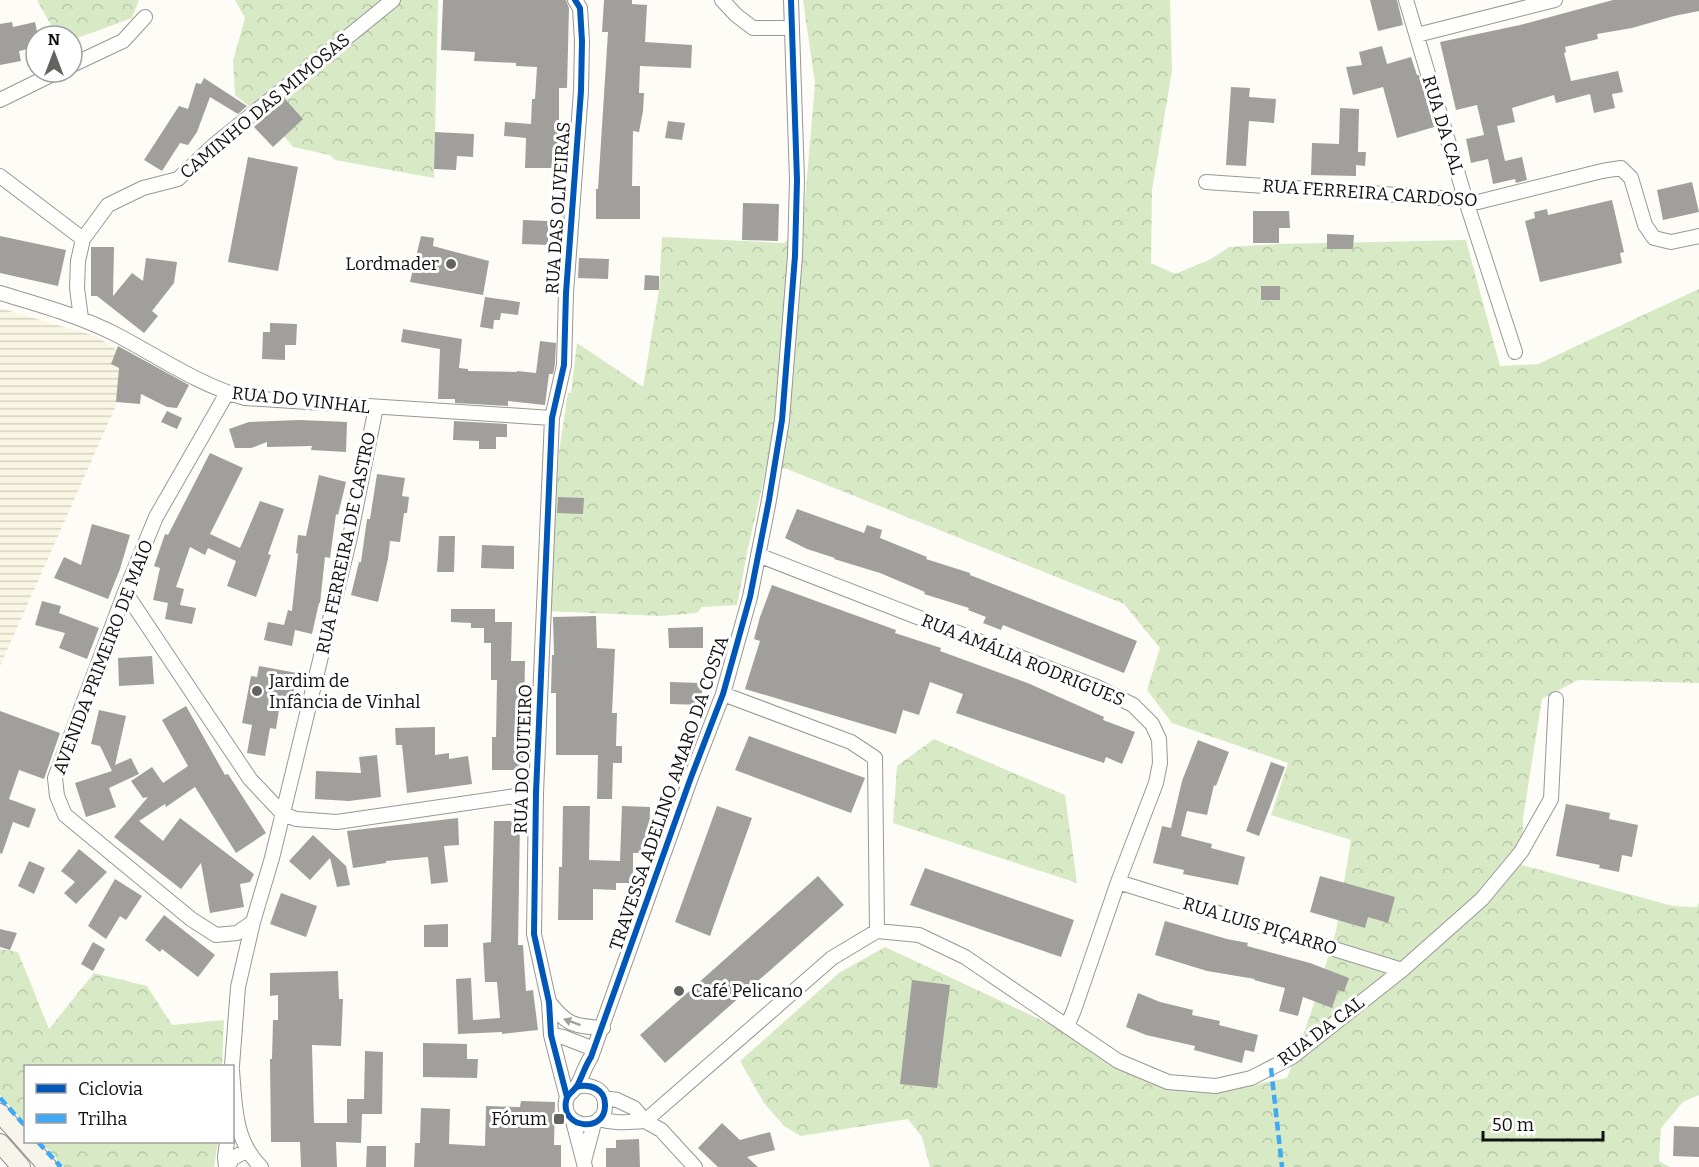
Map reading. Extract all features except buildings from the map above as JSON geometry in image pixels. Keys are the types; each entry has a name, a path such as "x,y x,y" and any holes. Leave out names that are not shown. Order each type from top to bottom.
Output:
{"main road":[{"path":"0,1113 24,1140"},
{"path":"0,1143 21,1167"},
{"path":"27,1143 48,1167"}],"street":[{"name":"CAMINHO DAS MIMOSAS","path":"81,318 78,261 83,239 108,205 143,188 178,179 213,146 393,0"},
{"name":"RUA DAS OLIVEIRAS","path":"552,418 564,366 566,293 581,91 580,8 575,0"},
{"path":"722,0 753,28 792,28"},
{"name":"TRAVESSA ADELINO AMARO DA COSTA","path":"572,1092 593,1053 603,1028 690,780 723,694 750,597 759,555 782,420 795,256 797,180 791,0"},
{"name":"RUA DA CAL","path":"1406,0 1466,201 1515,352"},
{"path":"1416,35 1555,0"},
{"path":"84,59 123,41 145,17"},
{"path":"0,100 33,84"},
{"name":"RUA FERREIRA CARDOSO","path":"1206,182 1478,202 1621,168 1631,178 1645,225 1654,238 1671,243 1699,236"},
{"path":"0,176 83,239"},
{"name":"RUA DO VINHAL","path":"0,293 81,318 227,393 245,398 552,418"},
{"name":"AVENIDA PRIMEIRO DE MAIO","path":"227,393 156,518 125,592 55,778 57,796 65,815 191,919 216,934 237,933 253,922"},
{"name":"RUA FERREIRA DE CASTRO","path":"232,1065 238,987 253,922 283,814 350,537 376,407"},
{"name":"RUA DO OUTEIRO","path":"552,418 536,794 534,934 549,1002 551,1035 572,1092"},
{"name":"RUA AMÁLIA RODRIGUES","path":"759,555 1097,687 1133,705 1152,724 1159,739 1160,763 1156,783 1067,1026"},
{"path":"125,592 250,779 283,814 296,819 337,822 536,794"},
{"path":"573,1121 585,1125 597,1121 625,1123 645,1121 832,958 877,931 874,758 851,742 723,694"},
{"name":"RUA DA CAL","path":"877,931 919,935 965,957 1118,1061 1167,1082 1215,1086 1251,1078 1292,1058 1402,970 1482,899 1521,852 1551,799 1556,699"},
{"name":"RUA LUIS PIÇARRO","path":"1118,882 1402,970"},
{"path":"549,1002 562,1019 573,1024 603,1028"},
{"path":"551,1035 563,1037 593,1053 605,1111 597,1121 584,1164"},
{"path":"584,1164 573,1121 566,1110 572,1092 583,1085 634,1108 645,1121 661,1130 695,1167"},
{"name":"RUA FERREIRA DE CASTRO","path":"234,1121 242,1142 261,1167"},
{"path":"226,1167 227,1143"},
{"path":"226,1167 233,1158 248,1150"}],"shaded area":[{"path":"0,308 98,337 135,363 0,666"}],"green space":[{"path":"37,0 139,0 132,18 84,36 84,24 50,24"},
{"path":"235,0 438,0 434,178 335,160 330,155 293,147 279,130 235,95 233,61 245,18"},
{"path":"803,0 1170,0 1172,71 1152,190 1151,263 1175,274 1211,259 1229,247 1466,240 1500,366 1538,364 1699,289 1699,683 1578,680 1542,699 1523,818 1522,865 1673,906 1697,907 1699,902 1699,1095 1683,1102 1661,1128 1659,1161 1670,1167 930,1167 922,1137 908,1119 801,1136 784,1126 764,1103 740,1061 839,973 885,947 1061,1029 1130,1067 1209,1088 1248,1086 1287,1078 1310,1016 1336,931 1351,840 1271,815 1288,763 1172,723 1147,690 1160,648 1124,604 787,469 767,466 737,605 702,607 697,613 661,616 547,611 559,452 568,393 571,393 577,343 643,387 659,290 662,237 784,243 803,224 815,84"},
{"path":"934,739 1065,795 1077,883 893,823 897,766"},
{"path":"0,949 18,952 49,1029 94,973 147,986 172,1025 224,1020 222,1065 24,1065 24,1123 0,1095"},
{"path":"42,1143 218,1143 214,1167 64,1167"}],"marked path":[{"path":"1271,1068 1282,1167"},
{"path":"0,1098 24,1125"},
{"path":"39,1143 61,1167"}],"cycle path":[{"path":"567,1097 551,1035 549,1002 534,934 536,793 552,418 564,365 566,293 581,91 580,8 575,0"},
{"path":"576,1087 581,1086 592,1087 603,1095 605,1106 603,1115 598,1121 591,1124 576,1122 566,1110 566,1101 569,1095 575,1088 577,1086 591,1057 723,694 750,597 782,420 795,256 797,180 791,0"}],"place":[{"name":"Lordmader","path":"451,264"},
{"name":"Jardim de Infância de Vinhal","path":"257,691"},
{"name":"Café Pelicano","path":"679,991"},
{"name":"Fórum","path":"559,1119"}]}
